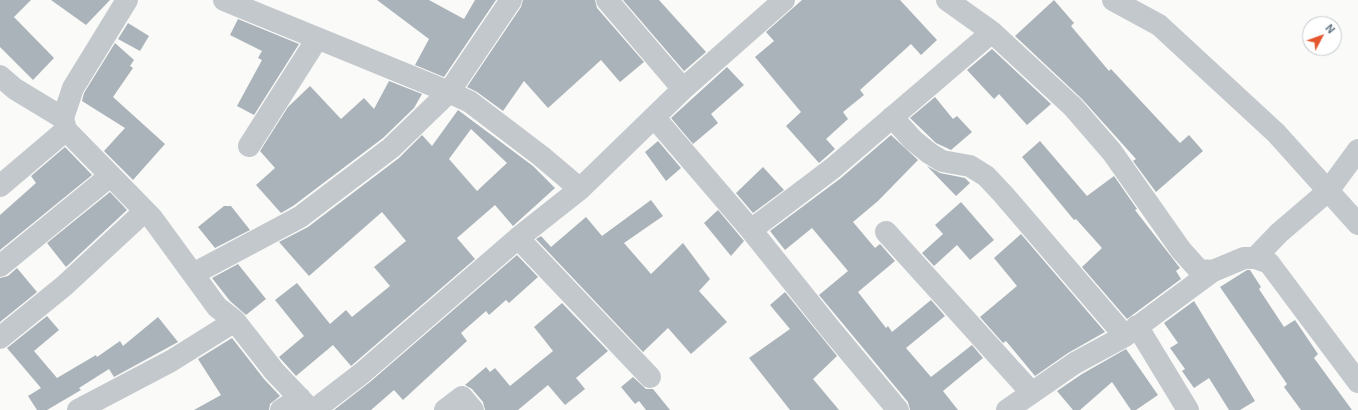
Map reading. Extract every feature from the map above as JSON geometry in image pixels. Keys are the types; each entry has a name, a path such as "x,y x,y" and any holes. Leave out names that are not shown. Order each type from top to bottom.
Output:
{"street":[{"path":"0,186 64,124 73,88 127,0"},
{"path":"224,0 449,92 483,111 580,189"},
{"path":"192,274 300,217 391,148 449,92 511,0"},
{"path":"607,0 683,89"},
{"path":"281,410 308,406 362,372 518,238 580,189 683,89 784,0"},
{"path":"947,0 992,32 1073,107 1107,146 1181,250 1199,270 1213,270"},
{"path":"1113,0 1159,25 1276,133 1358,224"},
{"path":"751,230 833,168 992,32"},
{"path":"249,146 317,39"},
{"path":"0,76 15,89 64,124 110,176 152,218 217,307 235,321 274,372 308,406"},
{"path":"654,116 751,230 898,410"},
{"path":"892,117 913,140 929,153 942,161 970,166 986,176 1131,331 1188,410"},
{"path":"1254,258 1279,232 1328,191 1358,150"},
{"path":"0,266 110,176"},
{"path":"0,338 64,286 145,211"},
{"path":"886,232 1032,392"},
{"path":"518,238 650,376"},
{"path":"1007,410 1075,363 1131,331 1213,270 1240,259 1254,258 1269,263 1358,382"},
{"path":"78,410 171,361 235,321"},
{"path":"445,410 462,397 473,410"}],"building":[{"path":"0,0 31,0 14,17 54,58 33,80 0,47"},
{"path":"51,0 110,0 86,25"},
{"path":"377,0 429,0 464,19 475,0 496,0 444,77 415,65 429,39"},
{"path":"523,0 595,0 597,8 644,62 620,82 601,60 548,108 524,81 503,111 477,92 467,87 521,7"},
{"path":"623,0 659,0 706,52 684,71"},
{"path":"802,0 900,0 937,40 921,55 911,44 860,90 864,95 843,112 848,119 826,139 835,149 819,163 786,126 801,112 755,57 774,41 766,32"},
{"path":"1054,0 1074,23 1071,26 1109,71 1111,69 1180,143 1189,135 1203,151 1156,192 1133,161 1136,159 1082,99 1015,36"},
{"path":"238,19 299,44 254,115 237,106 262,60 258,58 262,51 230,35"},
{"path":"128,23 149,36 140,51 118,39"},
{"path":"115,43 134,60 130,66 133,68 113,97 165,144 133,180 104,151 125,128 82,101 84,93"},
{"path":"992,49 1051,104 1027,125 999,94 994,99 967,70"},
{"path":"727,67 744,85 711,114 718,123 693,144 671,118"},
{"path":"389,81 422,94 414,108 383,138 293,206 281,213 256,185 275,168 260,151 288,107 310,86 341,119 364,98 374,109"},
{"path":"935,97 953,119 957,116 972,132 951,150 936,143 910,118"},
{"path":"458,110 533,166 555,188 513,226 495,205 457,238 475,259 351,366 333,345 296,376 279,357 304,336 275,300 297,283 330,324 346,310 352,317 390,286 374,267 406,241 382,212 309,276 279,242 308,227 399,158 422,135 432,146","holes":["471,129 507,163 477,191 449,159"]},
{"path":"891,135 918,160 878,201 853,222 875,248 880,244 895,261 858,292 886,328 888,326 892,332 931,300 945,316 906,348 931,377 972,345 983,358 943,391 958,410 910,410 908,402 819,295 848,271 812,228 785,250 770,231 841,178"},
{"path":"658,141 681,168 666,181 645,152"},
{"path":"1040,141 1087,196 1114,176 1137,209 1135,210 1180,268 1176,271 1181,279 1127,319 1082,267 1102,248 1076,219 1074,220 1022,157"},
{"path":"65,147 92,175 0,250 0,215 36,183 31,176"},
{"path":"927,166 940,173 965,178 970,183 956,196"},
{"path":"763,167 784,190 753,213 736,193"},
{"path":"110,192 127,210 66,267 47,243"},
{"path":"651,200 663,216 624,243 651,274 683,243 710,279 699,291 727,322 691,354 668,328 643,352 536,239 541,236 551,247 586,217 602,236"},
{"path":"961,202 994,240 970,260 957,245 934,266 922,253 943,234 935,225"},
{"path":"224,206 231,206 250,230 215,248 198,227"},
{"path":"718,210 744,241 731,256 704,223"},
{"path":"1021,234 1105,332 1068,353 1035,376 1006,341 1003,343 980,317 1017,286 994,258"},
{"path":"517,255 538,277 509,303 506,300 489,315 486,311 461,333 467,341 403,400 394,390 371,410 334,410 370,382"},
{"path":"238,264 266,299 246,315 230,301 212,278"},
{"path":"17,268 37,292 0,322 0,278 8,276"},
{"path":"1247,270 1250,270 1261,287 1259,289 1284,327 1295,320 1318,354 1314,358 1352,410 1301,410 1284,387 1287,384 1220,287"},
{"path":"785,292 837,356 813,379 839,410 790,410 749,358 790,329 770,305"},
{"path":"1194,301 1255,401 1240,410 1229,410 1209,378 1194,388 1182,371 1185,369 1170,348 1178,343 1164,323"},
{"path":"562,303 608,351 576,378 585,389 565,405 548,385 518,410 485,410 483,402 472,389 465,385 486,367 490,372 495,368 510,386 553,351 534,327"},
{"path":"47,316 59,330 34,351 57,378 96,355 97,357 120,341 123,346 158,317 178,342 114,377 109,369 79,388 81,390 47,410 37,410 28,396 41,388 7,348"},
{"path":"232,338 264,379 280,396 270,404 269,410 194,410 221,395 198,359"},
{"path":"1126,349 1158,395 1136,410 1131,410 1112,382 1080,410 1073,410 1057,391 1082,374"},
{"path":"633,377 646,389 653,389 670,410 646,410 639,401 635,404 621,387"}]}
